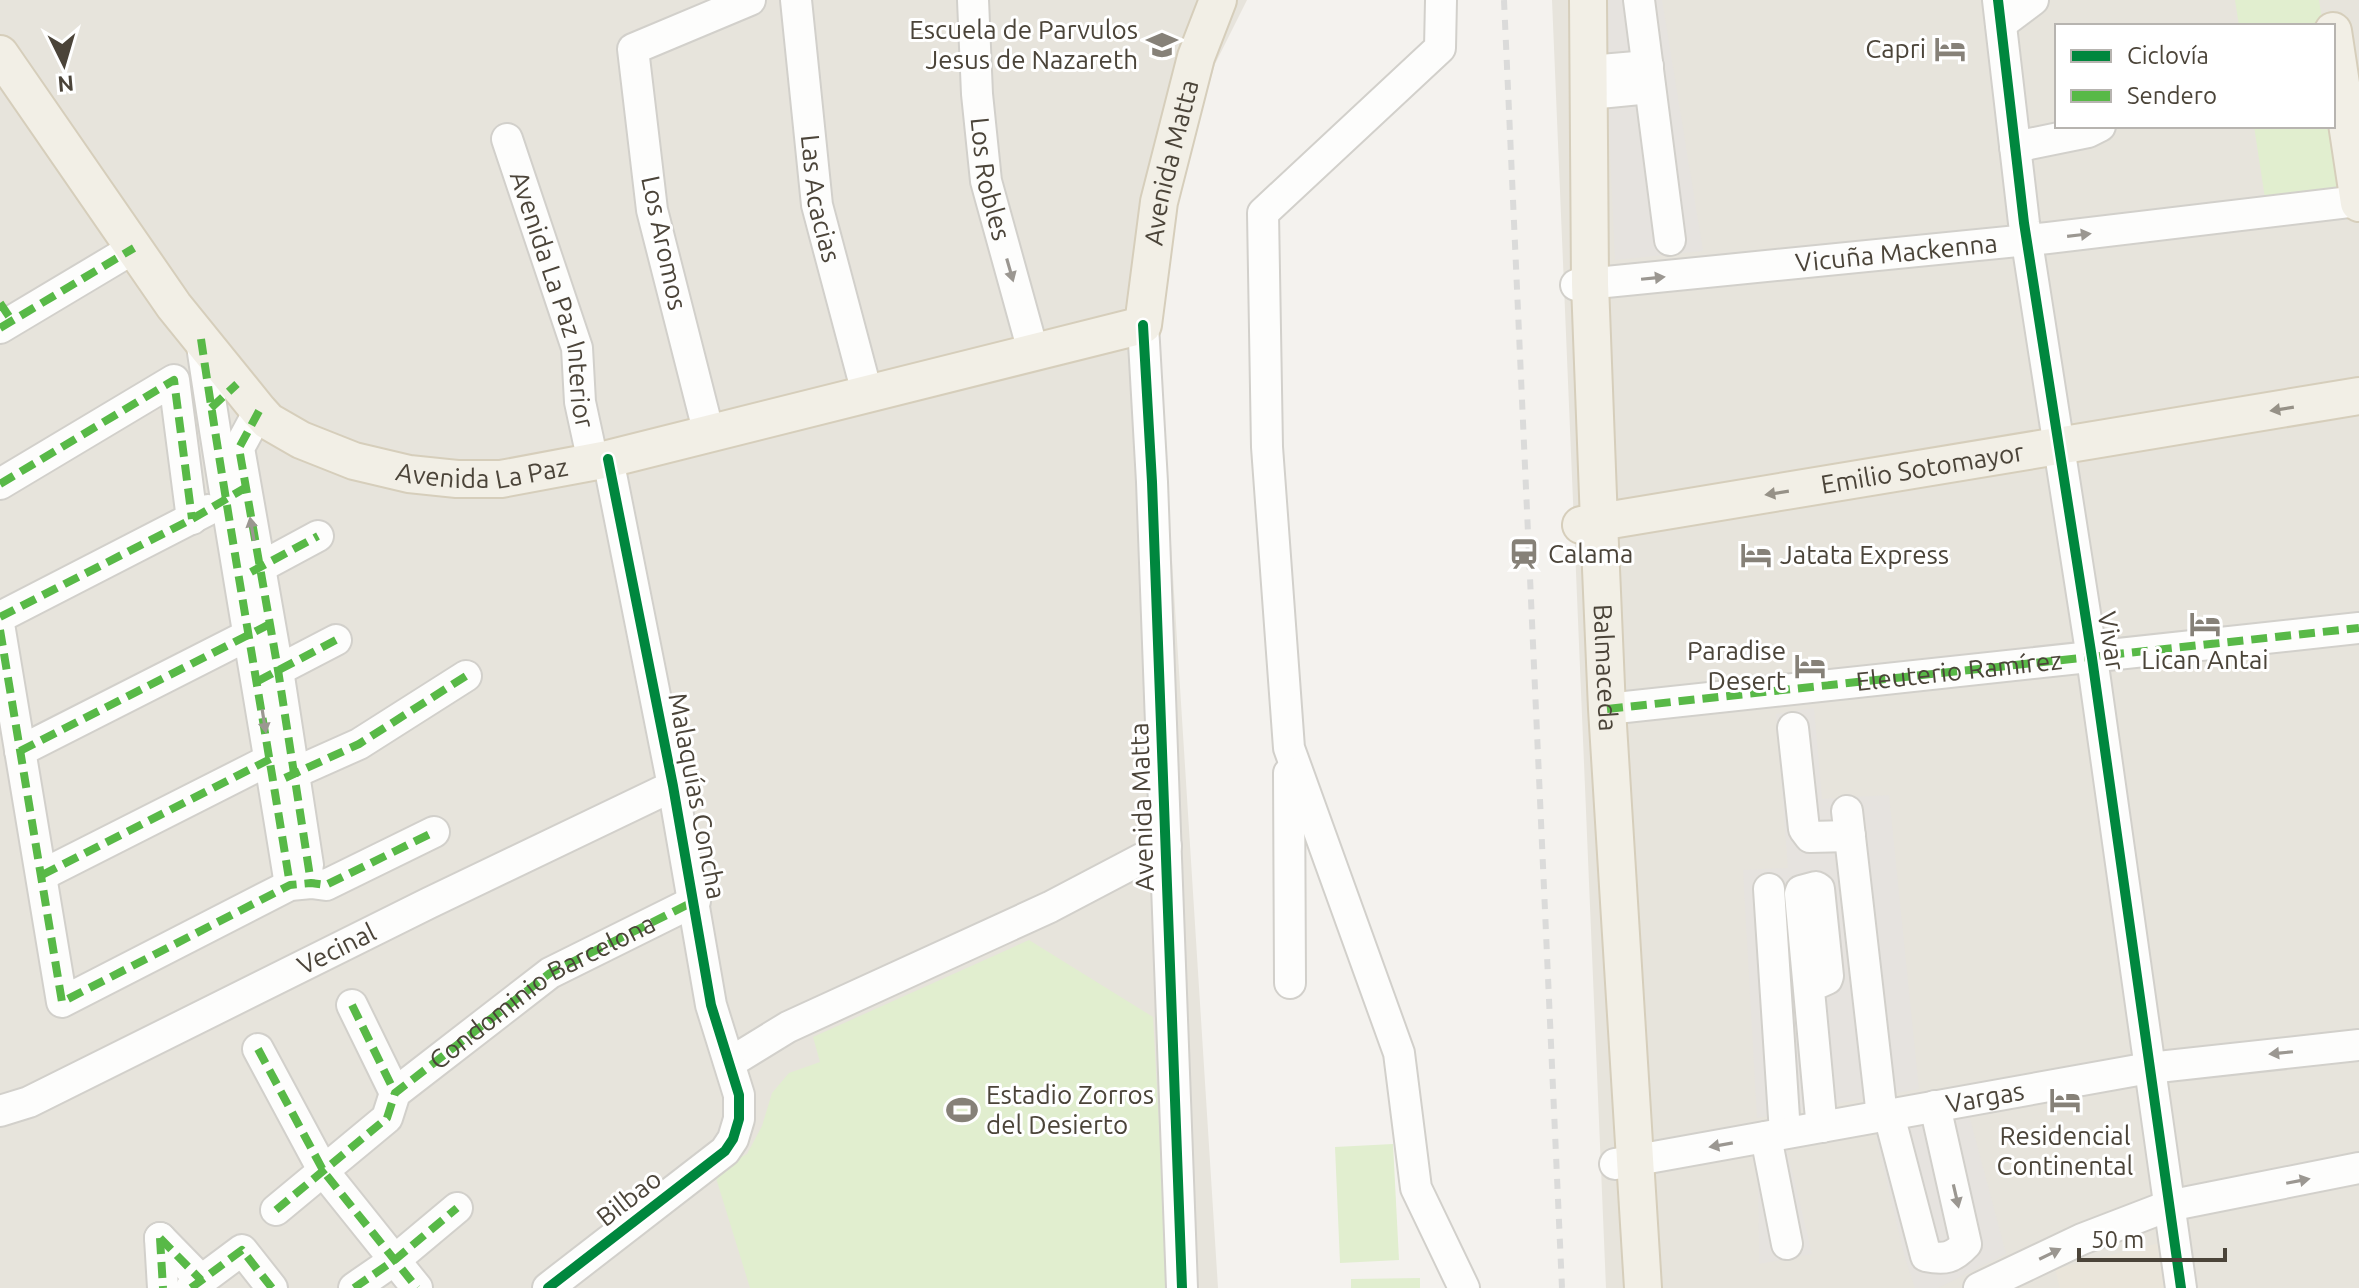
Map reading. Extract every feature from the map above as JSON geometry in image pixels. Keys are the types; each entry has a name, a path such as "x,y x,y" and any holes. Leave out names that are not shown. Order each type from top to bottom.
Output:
{"main road":[{"name":"Avenida Matta","path":"1143,325 1159,202 1196,57 1218,0"},
{"name":"Balmaceda","path":"1567,0 1583,285 1590,524 1626,1162 1643,1288"},
{"name":"Balmaceda","path":"1583,285 1589,82 1588,0"},
{"path":"2328,0 2332,24"},
{"path":"2335,42 2359,202"},
{"name":"Avenida La Paz","path":"0,54 174,306 201,339 236,401 301,440 354,461 409,474 501,479 601,461 1143,325"},
{"name":"Emilio Sotomayor","path":"1590,524 2359,396"},
{"name":"Balmaceda","path":"1590,524 1607,709 1626,1162 1621,1288"}],"street":[{"path":"716,6 750,0"},
{"name":"Las Acacias","path":"796,0 817,205 867,393"},
{"name":"Los Robles","path":"973,0 977,94 986,181 1033,351"},
{"path":"1290,983 1289,748 1267,447 1263,213 1440,48 1441,0"},
{"path":"1639,0 1670,240"},
{"path":"2000,12 2033,0"},
{"name":"Los Aromos","path":"709,434 652,210 633,49 716,6"},
{"name":"Vivar","path":"2000,12 2027,240 2092,658 2181,1288"},
{"path":"1589,82 1649,77"},
{"path":"2015,147 2096,128"},
{"name":"Avenida La Paz Interior","path":"507,139 577,348 580,402 601,461"},
{"name":"Vicuña Mackenna","path":"1583,285 2027,240 2359,202"},
{"path":"4,317 134,248"},
{"name":"Avenida Matta","path":"1143,325 1182,1288"},
{"path":"0,484 174,380 192,519"},
{"path":"235,495 239,448 236,401"},
{"path":"236,401 235,495 301,884"},
{"name":"Malaquías Concha","path":"601,461 673,786 711,1005 739,1095 739,1119 733,1139"},
{"path":"0,617 235,495"},
{"path":"249,573 318,536"},
{"name":"Eleuterio Ramírez","path":"1607,709 2359,628"},
{"path":"0,630 62,1002 301,884 326,885 434,832"},
{"path":"20,751 260,630"},
{"path":"268,676 336,640"},
{"path":"42,875 282,766 359,744 466,676"},
{"path":"1793,728 1804,829 1810,837 1849,823 1885,1115 1926,1256 1942,1259 1955,1256 1966,1244 1935,1106"},
{"path":"1289,748 1399,1053 1416,1188 1464,1288"},
{"name":"Vecinal","path":"0,1111 29,1102 429,903 673,786"},
{"path":"731,1062 788,1027 1050,907 1166,846"},
{"path":"1769,889 1776,1135 1787,1244"},
{"name":"Condominio Barcelona","path":"276,1210 387,1118 395,1093 550,973 695,901"},
{"path":"1809,987 1822,1127"},
{"path":"352,1005 395,1093"},
{"name":"Vargas","path":"1626,1162 2149,1068 2359,1045"},
{"path":"258,1049 324,1172 417,1288"},
{"name":"Bilbao","path":"548,1288 725,1151 733,1139"},
{"path":"1979,1288 2082,1239 2168,1206 2359,1168"},
{"path":"354,1288 396,1259 457,1208"},
{"path":"163,1288 160,1238 196,1284 242,1250 272,1288"}],"shaded area":[{"path":"0,0 1247,0 1215,64 1172,214 1157,323 1218,1288 0,1288"},
{"path":"1552,0 2359,0 2359,1288 1606,1288"},
{"path":"1603,0 1662,0 1703,251 1615,260"},
{"path":"1814,708 1822,799 1889,795 1919,1089 1757,1118 1743,870 1788,868 1776,714"},
{"path":"1969,1115 2006,1254 1938,1288 1915,1288 1875,1132"},
{"path":"1785,1142 1812,1254 1759,1264 1758,1146"},
{"path":"2164,1242 2171,1288 2060,1288 2055,1269"}],"green space":[{"path":"2235,0 2319,0 2323,24 2239,24"},
{"path":"2254,128 2333,128 2350,196 2266,205"},
{"name":"Estadio Zorros del Desierto","path":"1029,940 1153,1017 1168,1288 750,1288 716,1170 747,1154 762,1126 772,1093 789,1073 820,1062 813,1037"},
{"path":"1393,1144 1399,1260 1340,1263 1335,1147"},
{"path":"1420,1278 1420,1288 1351,1288 1351,1279"}],"railway":[{"path":"1504,0 1562,1288"}],"marked path":[{"path":"0,328 134,248"},
{"path":"0,303 12,321"},
{"path":"201,339 290,885"},
{"path":"0,484 174,380 192,519"},
{"path":"211,408 237,384"},
{"path":"259,411 239,448 311,883"},
{"path":"0,617 192,519 245,488"},
{"path":"251,572 318,536"},
{"path":"20,751 270,624"},
{"path":"1607,709 2359,628"},
{"path":"0,630 62,1002 290,885 326,885 434,832"},
{"path":"258,681 336,640"},
{"path":"285,778 359,744 466,676"},
{"path":"42,875 276,756"},
{"path":"276,1210 387,1118 395,1093 550,973 695,901"},
{"path":"352,1005 395,1093"},
{"path":"258,1049 324,1172 417,1288"},
{"path":"354,1288 396,1259 457,1208"},
{"path":"160,1238 201,1280"},
{"path":"160,1238 163,1288"},
{"path":"191,1288 242,1250 272,1288"}],"cycle path":[{"path":"1998,0 2024,223 2092,658 2181,1288"},
{"path":"1143,325 1152,482 1182,1288"},
{"path":"548,1288 725,1151 733,1139 739,1119 739,1095 711,1005 673,786 608,459"}],"place":[{"name":"Escuela de Parvulos Jesus de Nazareth","path":"1162,45"},
{"name":"Capri","path":"1950,49"},
{"name":"Calama","path":"1524,554"},
{"name":"Jatata Express","path":"1756,555"},
{"name":"Lican Antai","path":"2205,624"},
{"name":"Paradise Desert","path":"1810,666"},
{"name":"Residencial Continental","path":"2065,1100"},
{"name":"Estadio Zorros del Desierto","path":"962,1110"}]}
